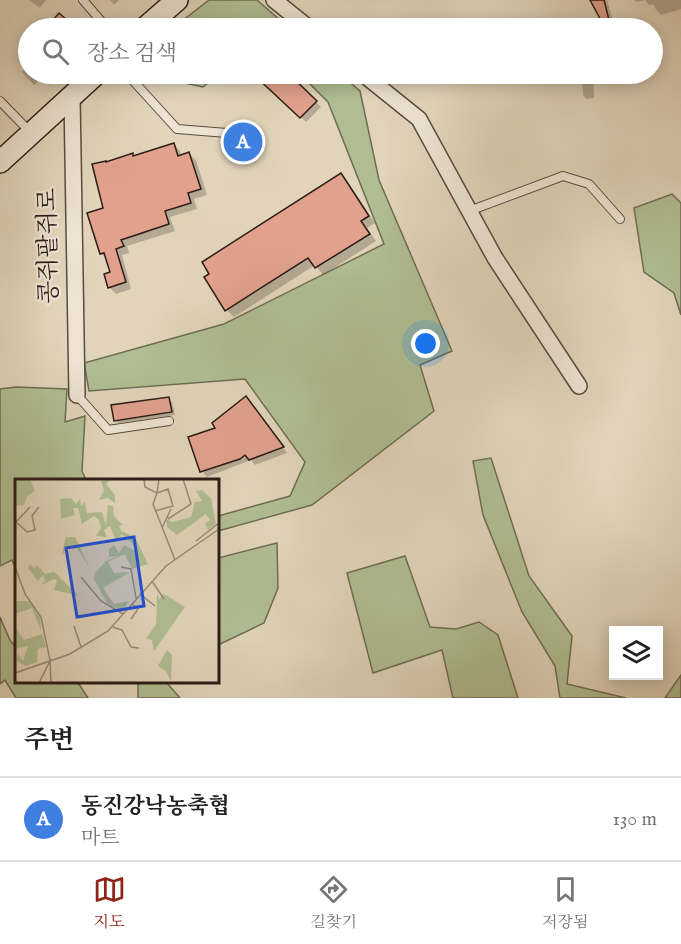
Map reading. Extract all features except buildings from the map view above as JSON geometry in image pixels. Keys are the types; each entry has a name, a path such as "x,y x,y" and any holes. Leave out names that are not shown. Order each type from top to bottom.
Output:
{"main road":[{"path":"156,18 177,0"},
{"path":"0,162 86,84"}],"street":[{"path":"274,0 296,18"},
{"path":"375,84 419,119 495,258 579,386"},
{"name":"콩쥐팥쥐로","path":"72,97 77,395"}],"lane":[{"path":"83,0 98,18"},
{"path":"136,84 177,129 227,133"},
{"path":"0,101 32,134"},
{"path":"469,211 563,176 589,184 620,219"},
{"path":"77,395 108,430 169,421"}],"green space":[{"path":"209,0 257,0 278,18 186,18"},
{"path":"189,84 207,84 203,87"},
{"path":"310,84 352,84 360,91 379,180 452,351 420,365 434,411 312,505 219,531 219,516 290,496 305,462 245,379 89,391 84,363 224,324 384,244 328,102"},
{"path":"672,194 681,203 681,315 674,293 644,272 634,208"},
{"path":"16,387 67,389 65,422 85,416 82,471 86,479 15,479 15,568 12,560 0,566 0,389"},
{"path":"491,458 529,576 572,636 567,684 626,698 560,698 555,666 522,612 483,515 473,461"},
{"path":"277,543 278,588 264,623 219,645 219,558"},
{"path":"405,556 430,627 456,629 479,622 498,635 518,698 453,698 442,650 373,673 347,573"},
{"path":"0,617 15,647 15,683 76,683 88,698 16,698 5,680 0,684"},
{"path":"681,675 681,698 665,698"},
{"path":"167,683 180,698 138,698 138,684"}],"place":[{"name":"동진강낙농축협","path":"243,142"}]}
